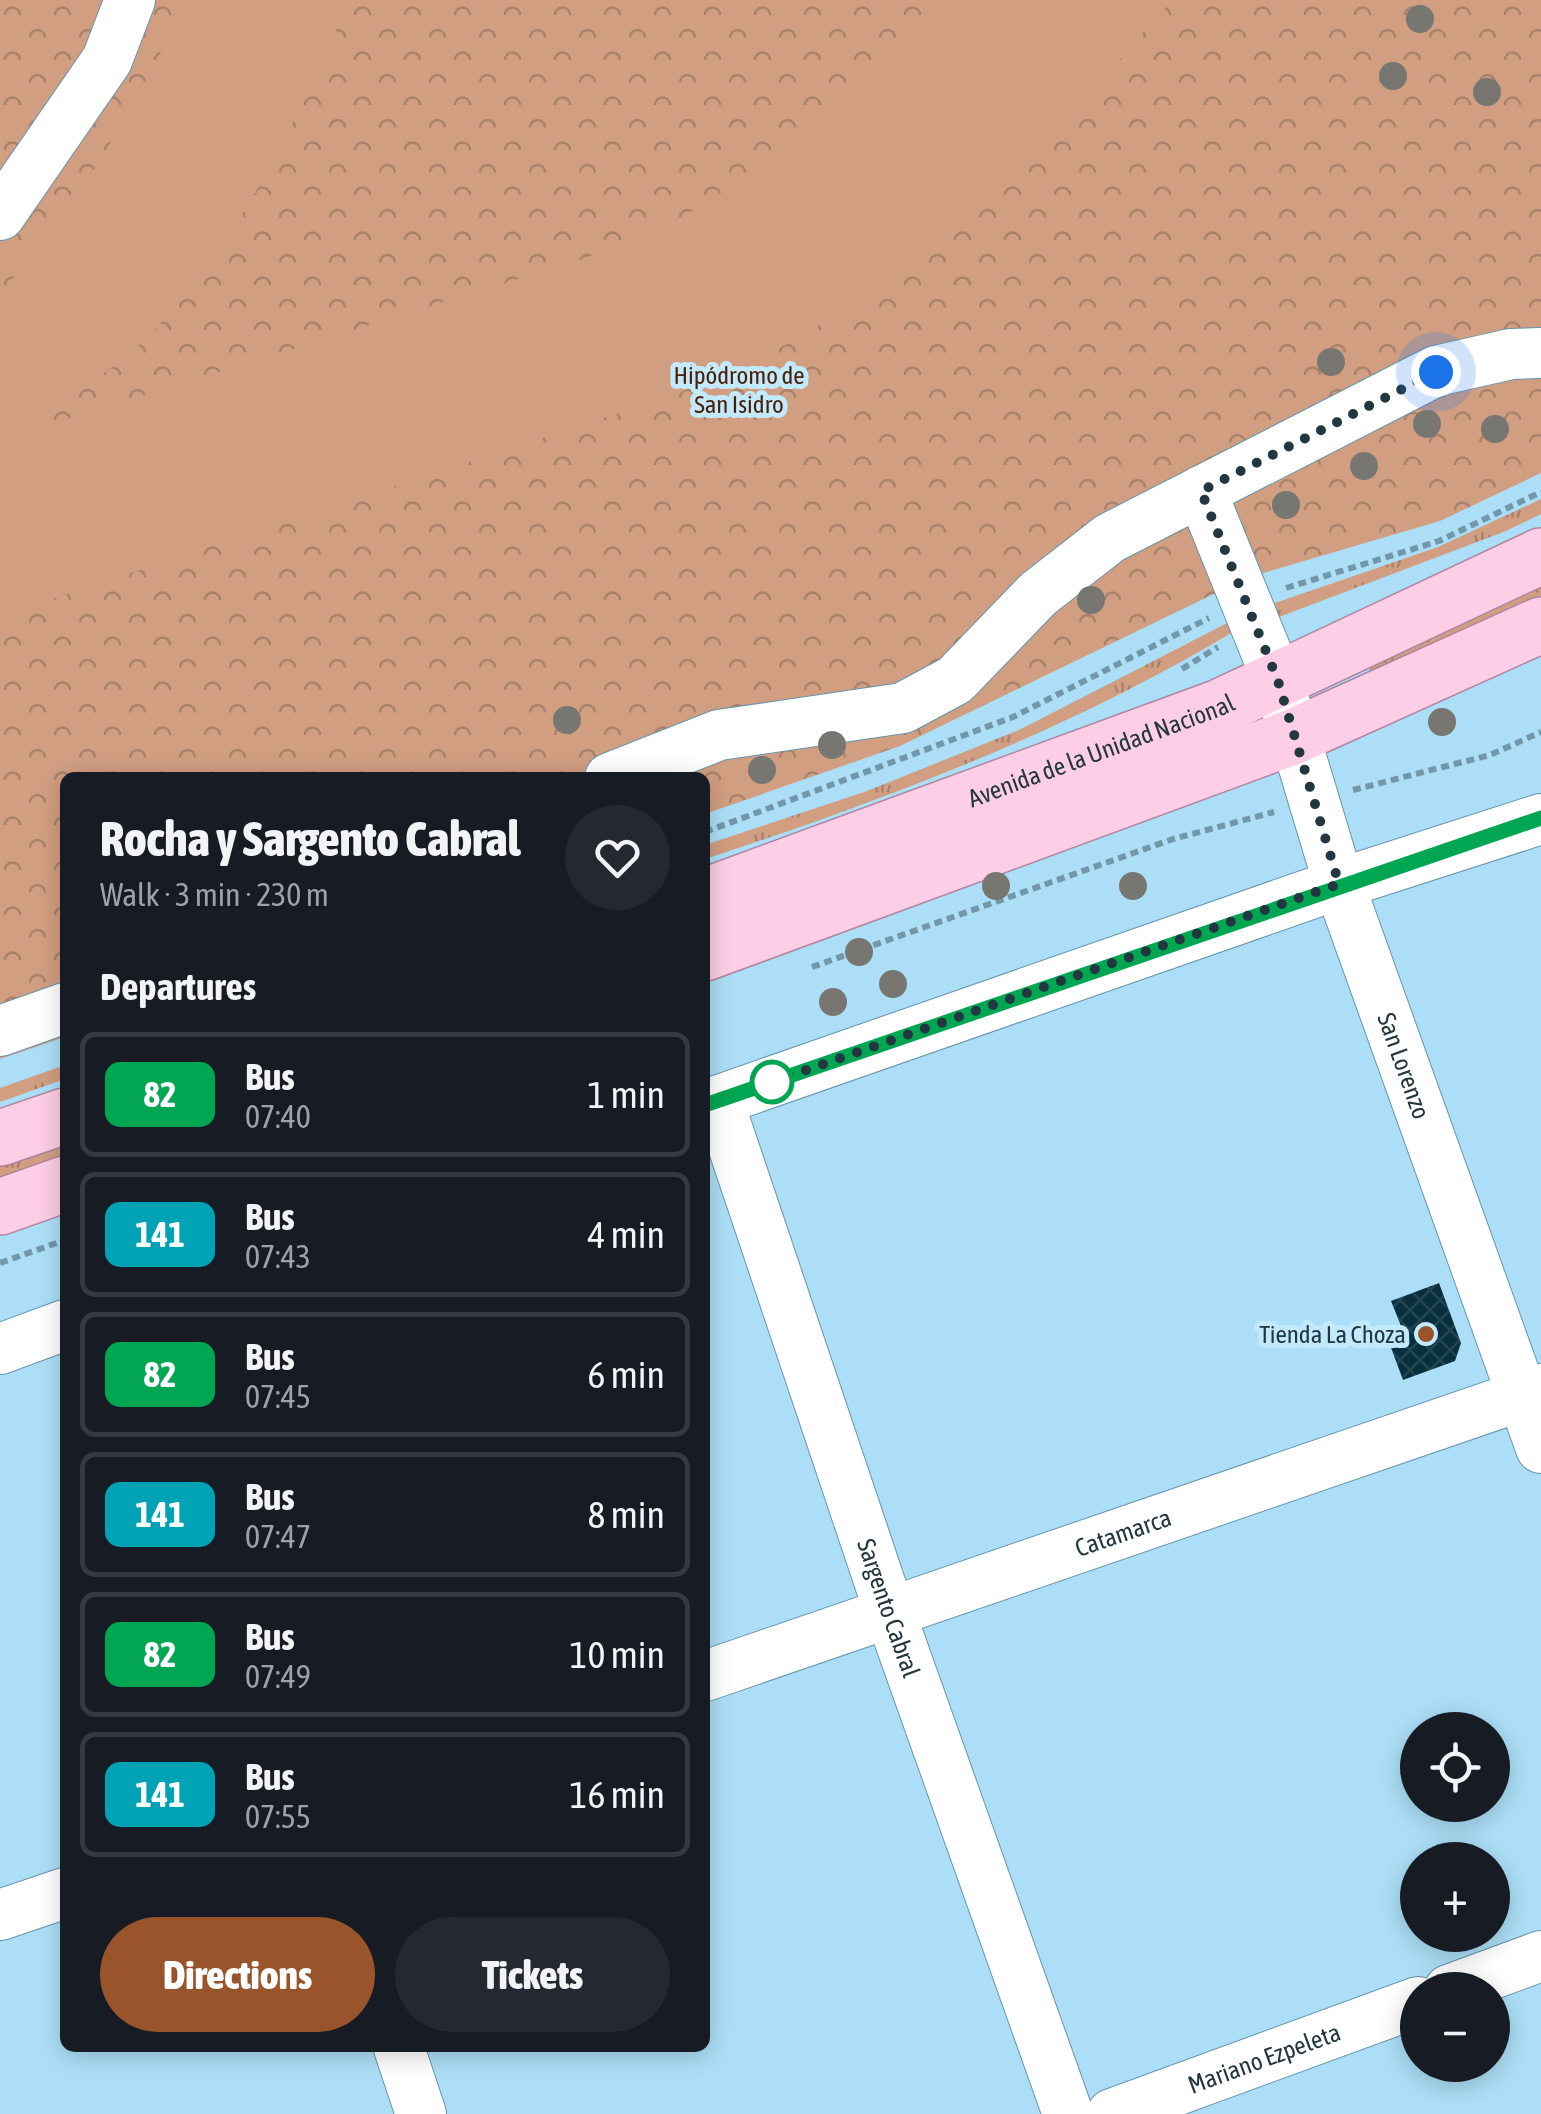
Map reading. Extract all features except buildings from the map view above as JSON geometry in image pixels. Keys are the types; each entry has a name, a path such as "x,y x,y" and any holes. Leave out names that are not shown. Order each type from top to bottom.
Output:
{"main road":[{"name":"Avenida de la Unidad Nacional","path":"710,894 1092,757 1278,681 1541,556"},
{"name":"Avenida de la Unidad Nacional","path":"710,951 1295,736 1541,624"},
{"path":"0,1138 60,1118"},
{"path":"0,1207 60,1186"}],"street":[{"path":"0,215 107,60 130,0"},
{"path":"625,772 719,735 903,708 955,680 1038,594 1110,538 1436,372 1511,354 1541,353"},
{"name":"San Lorenzo","path":"1201,491 1278,681 1339,884 1531,1392 1541,1448"},
{"path":"712,1103 1339,884 1541,818"},
{"path":"0,1031 60,1010"},
{"name":"Sargento Cabral","path":"712,1103 1068,2114"},
{"path":"0,1350 60,1327"},
{"name":"Catamarca","path":"710,1674 1531,1392"},
{"path":"0,1915 60,1895"},
{"path":"1498,1972 1541,1956"},
{"name":"Mariano Ezpeleta","path":"1112,2114 1400,2009"},
{"path":"400,2052 421,2114"}],"path":[{"path":"710,830 1013,717 1211,617 1439,541 1541,492"},
{"path":"795,972 1172,839 1490,755 1541,732"},
{"path":"0,1263 60,1242"}],"green space":[{"name":"Hipódromo de San Isidro","path":"0,0 1541,0 1541,473 1440,521 1260,574 900,746 710,812 710,772 60,772 60,1039 0,1059"},
{"path":"189,0 349,0 288,133 240,219 212,259 151,334 32,430 586,258 684,216 825,127 956,0 1172,0 1029,156 924,251 808,332 746,365 662,399 0,616 0,294 70,206 116,135"},
{"path":"1541,499 1541,514 1506,531 1279,617 1275,603 1438,547"},
{"path":"1541,579 1541,609 1368,678 1370,666"},
{"path":"1231,621 1238,629 1110,699 978,759 843,812 710,857 710,843 867,791 1021,729"},
{"path":"60,1067 60,1081 0,1102 0,1088"},
{"path":"60,1136 60,1165 0,1185 0,1157"}],"bus line":[{"name":"82","path":"710,1103 1339,884 1541,818"}],"place":[{"name":"Tienda La Choza","path":"1426,1334"}],"route":[{"path":"772,1082 1339,884 1278,681 1201,491 1436,372"}]}
